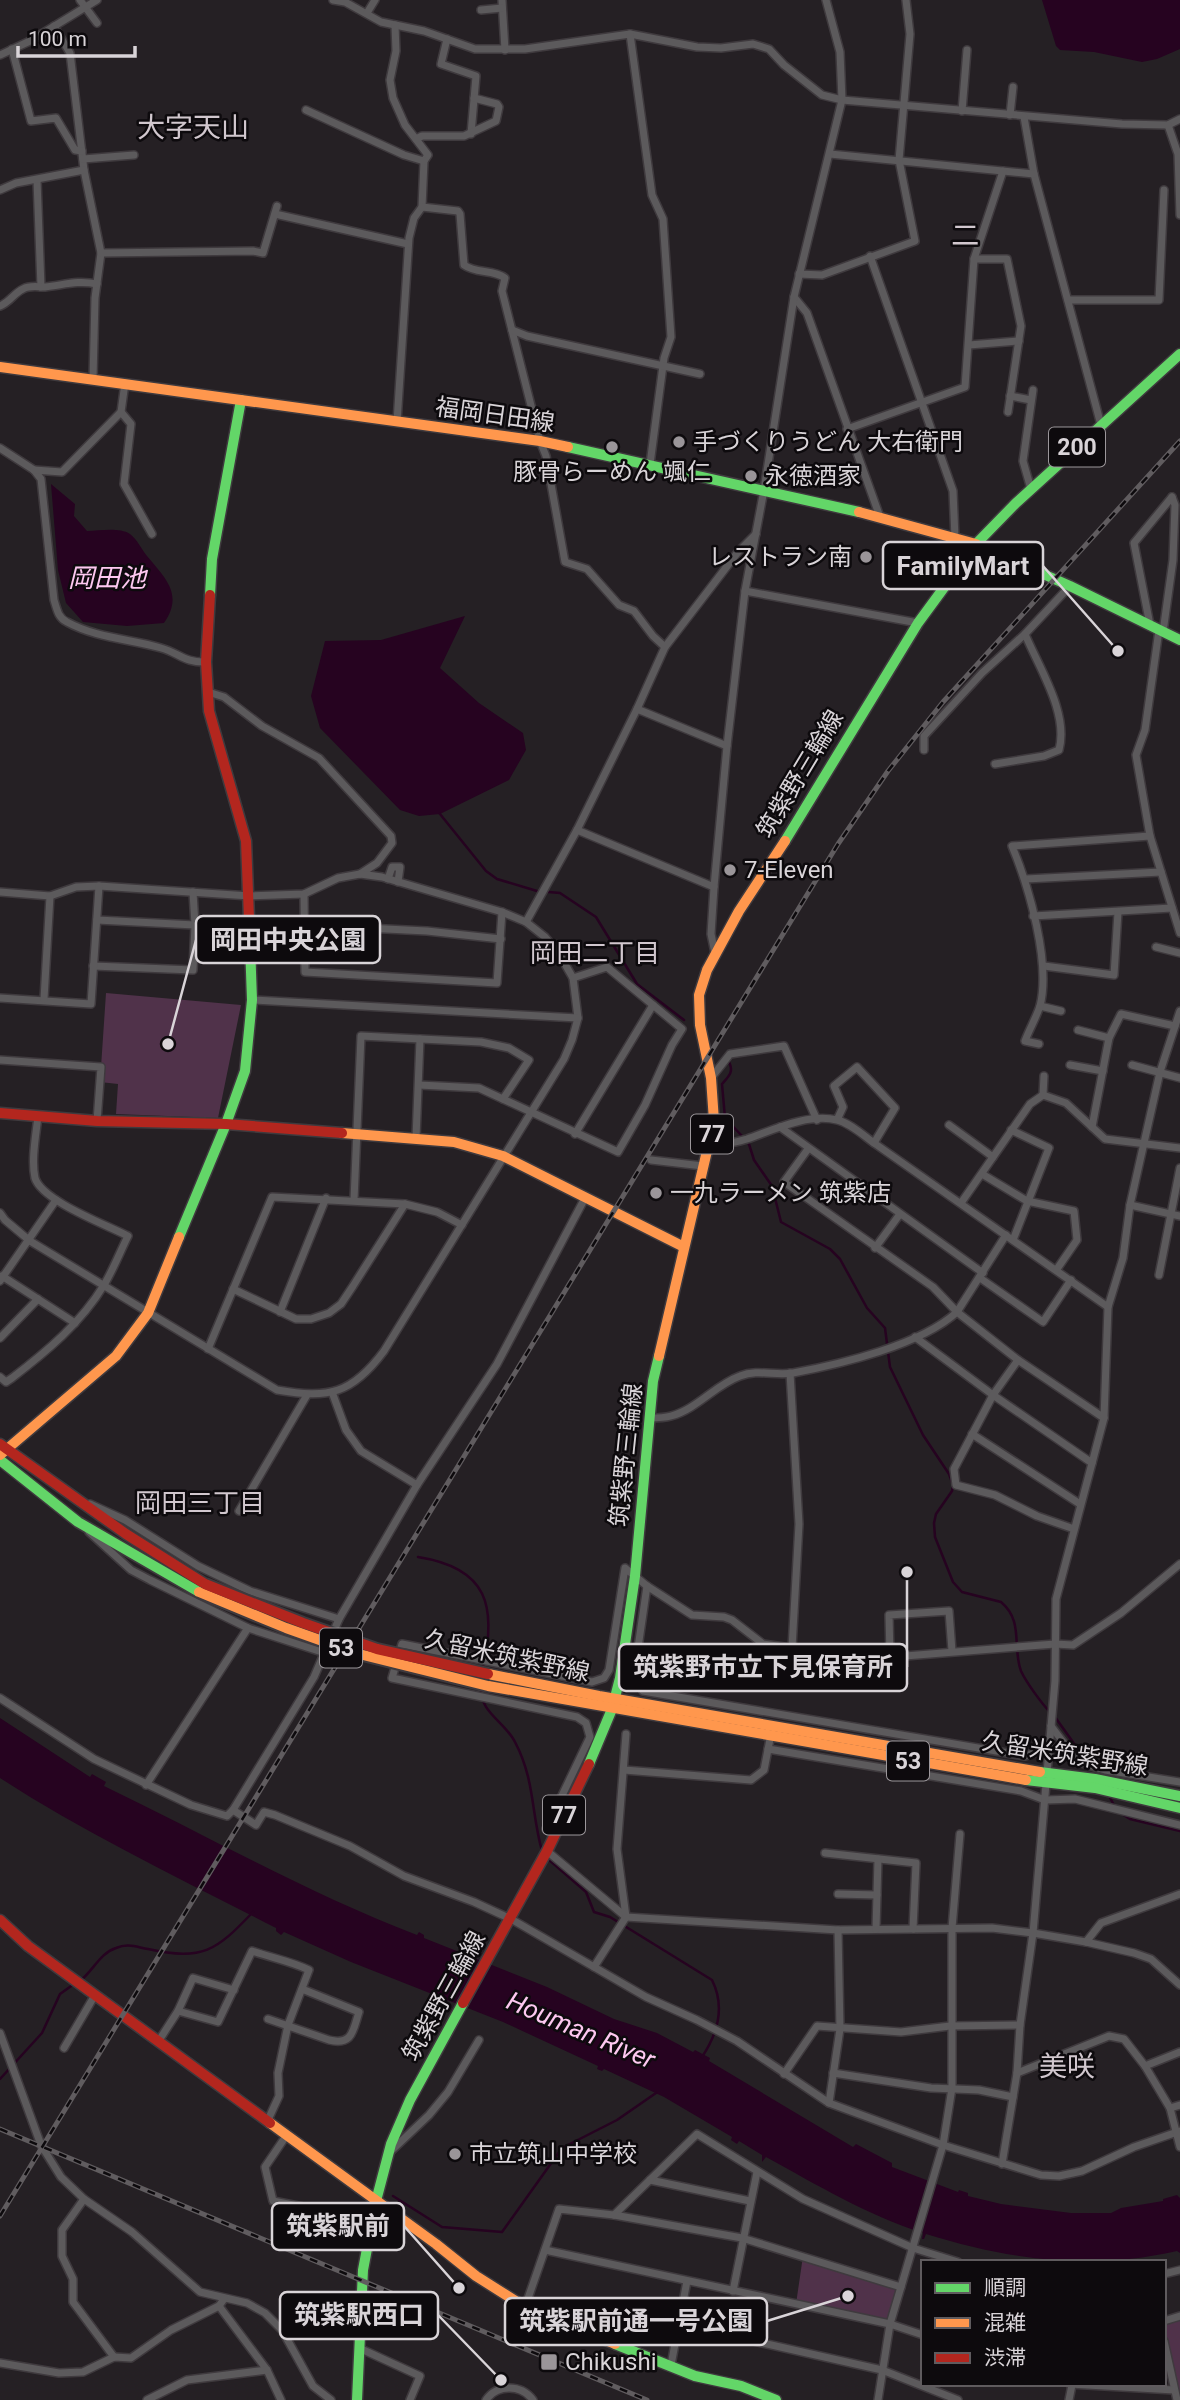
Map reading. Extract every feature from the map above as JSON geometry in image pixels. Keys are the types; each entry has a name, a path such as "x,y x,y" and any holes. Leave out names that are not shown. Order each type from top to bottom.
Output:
{"main road":[{"name":"200","path":"976,544 1031,489 1180,354"},
{"name":"福岡日田線","path":"0,367 540,441 764,490 880,517 976,544 1180,640"},
{"path":"2,1452 116,1356 148,1313 245,1071 252,1000 246,841 214,732 206,662 212,559 241,400"},
{"name":"筑紫野三輪線","path":"357,2400 361,2283 366,2246 388,2153 410,2100 547,1851 589,1765 620,1678 635,1576 653,1381 714,1121 711,1078 700,1026 699,995 715,953 739,911 804,812 918,623 976,544"},
{"path":"0,1113 97,1121 226,1124 463,1144 503,1156 684,1247"},
{"name":"久留米筑紫野線","path":"2,1452 202,1588"},
{"name":"久留米筑紫野線","path":"2,1452 78,1522 202,1588 251,1603 363,1645 488,1680 771,1732 1046,1778 1180,1808"},
{"name":"久留米筑紫野線","path":"1046,1778 1095,1779 1180,1796"},
{"path":"0,1920 28,1946 158,2042 476,2276 525,2307 695,2376 741,2386 775,2400"}],"street":[{"path":"0,55 54,26 82,3 97,0"},
{"path":"333,0 345,2 381,22 424,31 475,49 505,51 630,34 697,47 753,44 769,49 784,65 822,95 842,100 1024,117 1168,125 1180,119"},
{"path":"367,13 375,0"},
{"path":"715,953 712,934 714,887 727,746 746,592 793,297 842,100 840,52 826,0"},
{"path":"799,274 822,275 915,241 899,160 910,34 906,0"},
{"path":"82,3 97,23"},
{"path":"481,10 502,4 505,51"},
{"path":"395,25 396,51 390,80 393,98 405,125 428,155 424,160 422,207 414,218 408,244 397,422"},
{"path":"54,26 71,53 84,170 101,253 93,379"},
{"path":"630,34 652,195 663,219 671,337 663,364 650,464"},
{"path":"447,39 442,64 477,76 471,134"},
{"path":"12,49 30,121 56,118 75,150 82,155 134,155"},
{"path":"962,111 967,50"},
{"path":"1010,116 1013,86"},
{"path":"415,139 422,136 464,136 496,121 499,107 497,104 474,98"},
{"path":"306,110 404,155 424,160"},
{"path":"1024,117 1034,174 1101,425"},
{"path":"1168,125 1178,154 1180,215"},
{"path":"830,154 1034,174"},
{"path":"0,190 16,183 84,170"},
{"path":"847,429 965,387 974,258 1003,171"},
{"path":"37,180 41,287"},
{"path":"1068,300 1159,300 1164,190"},
{"path":"422,207 458,211 464,265 470,270 505,278 502,291 546,456 565,562 587,569 619,605 634,611 665,647"},
{"path":"101,253 263,253 276,210 408,244"},
{"path":"870,256 953,491 956,538"},
{"path":"974,258 1007,259 1021,327 1008,412"},
{"path":"0,306 28,286 41,287 66,282 97,284"},
{"path":"793,297 807,313 880,517"},
{"path":"512,330 527,336 700,374"},
{"path":"969,345 1019,341"},
{"path":"34,470 62,472 121,412 125,383"},
{"path":"1031,489 1023,461 1032,390"},
{"path":"1010,396 1031,400"},
{"path":"121,412 131,424 124,484 152,534"},
{"path":"0,448 34,470 41,479 54,600 59,615 65,621 96,634 163,648 192,662 206,662"},
{"path":"1157,629 1134,543 1172,497 1175,505 1172,560 1157,629 1145,730 1136,755 1150,836 1180,933"},
{"path":"526,922 577,830 665,647 738,552 756,533"},
{"path":"923,750 924,736 982,673 1025,634 1070,586"},
{"path":"746,592 918,623"},
{"path":"995,764 1044,757 1059,750 1063,736 1054,702 1025,634"},
{"path":"208,692 224,697 262,726 320,758 391,836 392,843 377,863 360,874"},
{"path":"637,709 727,746"},
{"path":"577,830 714,887"},
{"path":"1039,1044 1025,1041 1040,1006 1044,966 1026,879 1012,846 1150,836"},
{"path":"388,878 392,867 400,867 398,881"},
{"path":"1026,879 1161,872"},
{"path":"0,892 50,896 76,887 99,886 250,896 304,894 338,878 360,874 388,878 502,912 526,922 558,952 573,978 578,1018 564,1059 384,1351 368,1373 351,1385 332,1392 307,1395 277,1390 30,1241 0,1213"},
{"path":"0,998 91,1004 99,886"},
{"path":"93,966 193,970 193,891"},
{"path":"304,894 305,972 497,983 502,912"},
{"path":"44,999 50,896"},
{"path":"1033,916 1171,908"},
{"path":"1044,966 1114,975 1118,912"},
{"path":"97,920 195,925"},
{"path":"304,925 427,931 501,939"},
{"path":"1156,947 1180,953"},
{"path":"573,978 607,967 682,1028 700,1026"},
{"path":"252,1000 578,1018"},
{"path":"575,1134 653,1005"},
{"path":"1040,1006 1061,1011"},
{"path":"1002,2164 1017,2073 1020,2025 1033,1933 1055,1681 1056,1599 1104,1418 1108,1307 1123,1258 1130,1205 1160,1072 1180,1011"},
{"path":"1092,1127 1109,1038 1121,1014 1175,1026"},
{"path":"419,1085 479,1088 618,1152 645,1105 682,1028"},
{"path":"1078,1030 1109,1038"},
{"path":"354,1200 361,1036 481,1042 509,1048 529,1060 503,1099"},
{"path":"416,1138 420,1038"},
{"path":"711,1078 730,1054 784,1046 817,1120"},
{"path":"0,1060 102,1067 97,1121"},
{"path":"1070,1065 1103,1071"},
{"path":"1132,1065 1180,1079"},
{"path":"837,1120 843,1107 834,1086 857,1067 895,1108 874,1143"},
{"path":"1043,1095 1044,1076"},
{"path":"1043,1095 1066,1103 1105,1139 1180,1148"},
{"path":"961,1203 1030,1104 1043,1095"},
{"path":"0,1377 6,1382 12,1378 75,1323 103,1286 128,1236 56,1200 42,1189 36,1178 38,1116"},
{"path":"709,1147 743,1140 780,1127 817,1120 837,1120 854,1128 1108,1307"},
{"path":"949,1125 993,1157"},
{"path":"780,1127 1043,1322 1071,1280"},
{"path":"649,1419 671,1416 741,1375 764,1371 790,1373 878,1352 949,1319 957,1312 1009,1237 1049,1148 1011,1130"},
{"path":"808,1149 784,1182 933,1287 957,1312 1018,1360 1104,1418"},
{"path":"651,1160 703,1166"},
{"path":"1159,1275 1180,1168"},
{"path":"982,1174 1027,1200 1074,1211 1077,1240 1057,1269"},
{"path":"208,1349 272,1197 405,1203 437,1212 462,1225"},
{"path":"280,1312 326,1198"},
{"path":"0,1698 94,1759 146,1785 227,1816 314,1677 339,1619 418,1485 498,1364 585,1198"},
{"path":"56,1200 30,1241 1,1278 75,1323"},
{"path":"233,1289 296,1319 311,1319 329,1312 341,1304 405,1203"},
{"path":"1130,1205 1180,1216"},
{"path":"875,1248 900,1214"},
{"path":"0,1338 38,1299"},
{"path":"915,1337 1092,1463"},
{"path":"1018,1360 993,1395 954,1469 956,1485 995,1495 1037,1516 1074,1529"},
{"path":"790,1373 799,1524 792,1648"},
{"path":"332,1392 345,1430 361,1451 418,1485"},
{"path":"239,1511 307,1395"},
{"path":"972,1434 1080,1504"},
{"path":"66,1494 125,1520 198,1566 250,1591 339,1619"},
{"path":"78,1522 131,1570 248,1628 325,1653"},
{"path":"554,1835 546,1829 590,1737 586,1723 577,1717 392,1678 402,1644 592,1682 599,1681 609,1671 625,1568 647,1586 692,1615 724,1617 749,1631 763,1644 867,1659 1073,1644 1121,1613 1180,1564"},
{"path":"647,1586 634,1675 643,1691 1025,1756 1048,1748"},
{"path":"890,1656 889,1615 948,1611 952,1651"},
{"path":"146,1785 248,1628"},
{"path":"1051,1726 1078,1762 1105,1770 1180,1783"},
{"path":"624,1770 751,1780 764,1770 771,1732"},
{"path":"594,1967 626,1917 617,1849 626,1734"},
{"path":"768,1749 1021,1791 1045,1800 1075,1799 1180,1825"},
{"path":"233,1810 256,1825 264,1812 275,1815 350,1846 404,1876 511,1919 646,1997 737,2041 829,2103 943,2145 1041,2175 1059,2176 1082,2171 1135,2147 1178,2132"},
{"path":"878,2400 890,2324 943,2145 951,2088 952,1928 960,1834"},
{"path":"547,1851 626,1917 838,1930 992,1928 1033,1933 1086,1942 1151,1959 1180,1985"},
{"path":"825,1853 916,1863 913,1929"},
{"path":"876,1929 878,1859"},
{"path":"838,1894 877,1895"},
{"path":"1086,1942 1101,1923 1180,1894"},
{"path":"829,2103 840,2029 838,1930"},
{"path":"178,2011 218,2022 252,1951 287,1960 309,1970 288,2025 278,2073 279,2096 267,2122"},
{"path":"158,2042 178,2011 193,1979 234,1990"},
{"path":"268,2019 338,2042 347,2040 359,2012 302,1989"},
{"path":"64,2048 95,1995"},
{"path":"784,2074 817,2026 901,2032 950,2026 1020,2025"},
{"path":"0,2033 35,2130 48,2160 61,2177 84,2199 132,2232 200,2292 247,2303 264,2313 282,2330 313,2386 331,2400"},
{"path":"1017,2073 1109,2036 1124,2039 1170,2108 1180,2147"},
{"path":"388,2153 429,2115 448,2091 479,2040"},
{"path":"1144,2066 1180,2052"},
{"path":"833,2073 931,2088 979,2090 1013,2097"},
{"path":"1170,2108 1180,2105"},
{"path":"614,2215 697,2134 803,2199 953,2260"},
{"path":"284,2138 265,2167 273,2201 333,2213 366,2246"},
{"path":"733,2291 757,2172"},
{"path":"650,2180 750,2201"},
{"path":"84,2199 62,2230 62,2256 73,2279 73,2302 114,2357"},
{"path":"525,2307 559,2209 614,2215 742,2238 901,2287"},
{"path":"545,2250 890,2324 921,2334"},
{"path":"671,2365 687,2281"},
{"path":"0,2363 59,2373 83,2372 114,2357 131,2358 171,2330 219,2306 224,2299"},
{"path":"219,2306 267,2370 281,2400"},
{"path":"679,2324 882,2370 921,2385"},
{"path":"358,2348 420,2376 410,2400"},
{"path":"1081,2386 1177,2396 1166,2349"},
{"path":"147,2400 187,2379 267,2370"},
{"path":"923,2386 958,2400"},
{"path":"486,2400 496,2390 508,2387 529,2395 533,2400"}],"shaded area":[{"path":"106,993 241,1005 218,1118 116,1114 118,1084 100,1082"},
{"path":"803,2256 901,2287 890,2324 796,2304"},
{"path":"1180,2316 1180,2390 1174,2390 1166,2351 1166,2320"}],"water":[{"path":"1042,0 1180,0 1180,49 1142,62 1094,52 1060,50 1056,46"},
{"name":"岡田池","path":"51,484 75,504 74,516 87,531 120,531 135,539 170,587 172,603 164,623 127,626 83,622 66,603 58,570"},
{"path":"465,616 440,668 479,703 523,733 526,750 509,780 440,814 419,816 400,810 320,728 311,696 325,641 381,640"},
{"name":"Houman River","path":"0,1718 90,1777 92,1774 106,1782 104,1786 298,1883 377,1919 417,1935 419,1932 424,1938 547,1987 614,2019 657,2033 693,2052 695,2050 853,2147 856,2144 892,2163 892,2167 958,2192 968,2193 968,2196 1001,2204 1071,2213 1111,2213 1121,2208 1163,2201 1177,2195 1180,2198 1180,2253 1177,2251 1113,2260 1050,2260 989,2250 926,2234 922,2239 923,2233 862,2208 766,2157 762,2162 762,2155 739,2141 737,2144 731,2140 732,2137 664,2097 604,2069 597,2069 598,2066 503,2022 351,1962 284,1932 281,1935 276,1928 67,1819 0,1778"}],"waterway":[{"path":"440,814 486,871 497,879 537,891 560,893 596,917 637,984 684,1020"},
{"path":"729,1062 731,1071 722,1084 725,1118 743,1137"},
{"path":"748,1141 754,1160 772,1186 781,1222 830,1249 840,1259 867,1308 885,1328 890,1367 923,1435 949,1474 953,1485 952,1491 936,1514 934,1523 935,1537 953,1582 962,1592 1001,1602 1008,1609 1015,1626 1021,1671 1050,1712"},
{"path":"418,1557 460,1570 473,1581 482,1594 489,1626 483,1669"},
{"path":"481,1689 484,1704 511,1735 521,1756 542,1851"},
{"path":"1055,1717 1088,1763"},
{"path":"1108,1794 1115,1807"},
{"path":"1122,1814 1130,1819 1180,1831"},
{"path":"548,1859 586,1892 594,1912 610,1917 712,1980 718,2000 718,2019 702,2057"},
{"path":"80,1981 110,1950 124,1946 182,1954 207,1950 229,1936 253,1912"},
{"path":"0,2079 42,2033 60,1994 74,1984"},
{"path":"393,2196 442,2227 502,2232 562,2148 617,2120 656,2093"}],"railway":[{"path":"0,2216 838,844 888,771 943,702 1180,441"},
{"path":"0,2129 647,2400"}],"traffic: fast":[{"path":"1180,354 1016,503 976,544 1180,640"},
{"path":"210,595 212,559 241,400"},
{"path":"568,447 859,512"},
{"path":"785,841 918,623 976,544"},
{"path":"179,1237 245,1071 252,1000 250,944"},
{"path":"589,1764 612,1709 620,1678 635,1576 653,1381 659,1356"},
{"path":"0,1460 78,1522 199,1592"},
{"path":"1040,1772 1095,1779 1180,1796"},
{"path":"1026,1780 1095,1788 1180,1808"},
{"path":"357,2400 363,2270 376,2201 391,2144 410,2100 463,2003"},
{"path":"615,2344 695,2376 741,2386 776,2400"}],"traffic: slow":[{"path":"0,367 568,447"},
{"path":"859,512 976,544"},
{"path":"659,1356 714,1121 711,1078 700,1025 699,995 707,970 739,911 785,841"},
{"path":"342,1133 454,1142 503,1156 684,1247"},
{"path":"0,1455 116,1356 148,1313 179,1237"},
{"path":"199,1592 286,1628 359,1654 488,1686"},
{"path":"488,1674 599,1696 1040,1772"},
{"path":"488,1686 1026,1780"},
{"path":"270,2123 476,2276 525,2307 615,2344"}],"traffic: jam":[{"path":"210,595 206,662 209,711 246,841 250,944"},
{"path":"0,1113 97,1121 226,1124 342,1133"},
{"path":"0,1444 126,1534 205,1584"},
{"path":"205,1584 377,1649 488,1674"},
{"path":"463,2003 547,1851 589,1764"},
{"path":"0,1920 28,1946 270,2123"}],"place":[{"name":"手づくりうどん 大右衛門","path":"679,442"},
{"name":"豚骨らーめん 颯仁","path":"612,447"},
{"name":"永徳酒家","path":"751,476"},
{"name":"レストラン南","path":"866,557"},
{"name":"FamilyMart","path":"1118,651"},
{"name":"7-Eleven","path":"730,870"},
{"name":"岡田中央公園","path":"168,1044"},
{"name":"一九ラーメン 筑紫店","path":"656,1193"},
{"name":"筑紫野市立下見保育所","path":"907,1572"},
{"name":"市立筑山中学校","path":"455,2154"},
{"name":"筑紫駅前","path":"459,2288"},
{"name":"筑紫駅前通一号公園","path":"848,2296"},
{"name":"Chikushi","path":"549,2362"},
{"name":"筑紫駅西口","path":"501,2380"}],"district":[{"name":"大字天山","path":"193,127"},
{"name":"二","path":"965,235"},
{"name":"岡田二丁目","path":"595,953"},
{"name":"岡田三丁目","path":"200,1503"},
{"name":"美咲","path":"1067,2066"}]}
